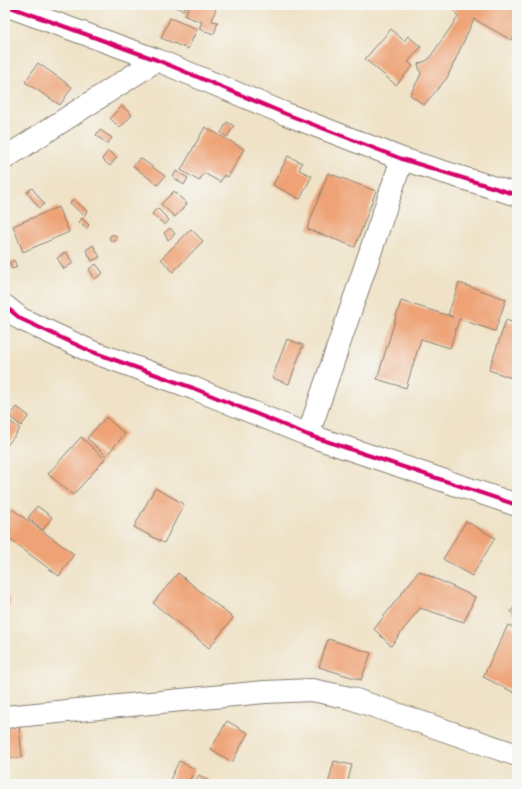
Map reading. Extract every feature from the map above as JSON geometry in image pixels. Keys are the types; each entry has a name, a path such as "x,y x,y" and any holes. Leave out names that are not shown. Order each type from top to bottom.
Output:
{"street":[{"path":"5,5 157,60 286,114 402,159 517,195"},
{"path":"5,158 157,60"},
{"path":"308,435 402,159"},
{"path":"5,306 21,319 90,351 193,388 308,435 517,505"},
{"path":"5,717 264,692 312,690 350,698 517,755"}],"building":[{"path":"168,5 186,5 184,10"},
{"path":"189,5 217,5 212,21 218,22 214,34 199,29 202,22 185,16"},
{"path":"452,5 514,5 517,7 517,31 511,40 474,19 447,78 424,105 410,95 421,74 418,64 428,60 458,17"},
{"path":"170,18 197,29 188,49 161,38"},
{"path":"391,29 404,41 408,36 421,47 408,62 413,66 396,85 365,59"},
{"path":"38,63 72,87 60,105 25,82"},
{"path":"122,106 132,115 120,128 110,118"},
{"path":"227,122 234,126 227,137 221,133"},
{"path":"205,127 244,149 228,177 224,175 220,182 204,173 199,181 181,170"},
{"path":"100,130 112,138 107,144 96,135"},
{"path":"108,151 117,157 110,166 102,159"},
{"path":"288,156 302,163 299,170 312,176 300,199 273,185"},
{"path":"140,158 165,176 158,185 133,166"},
{"path":"176,171 188,178 184,185 173,177"},
{"path":"328,173 376,191 355,247 307,229"},
{"path":"32,188 44,204 39,208 27,192"},
{"path":"174,191 187,204 175,217 161,204"},
{"path":"74,199 87,211 84,216 70,203"},
{"path":"58,207 69,232 23,252 13,226"},
{"path":"157,208 169,220 165,225 152,214"},
{"path":"82,218 89,225 86,229 79,222"},
{"path":"170,228 175,234 168,240 164,233"},
{"path":"191,229 203,241 173,272 161,259"},
{"path":"113,234 116,235 116,241 113,242 110,241 109,238 110,235"},
{"path":"93,245 100,257 92,261 86,250"},
{"path":"66,252 73,263 64,269 57,258"},
{"path":"14,260 17,267 12,269 9,263"},
{"path":"96,264 103,273 95,279 89,269"},
{"path":"459,283 506,299 495,331 459,319 450,348 421,339 406,388 377,379 401,301 453,317 448,315"},
{"path":"506,320 517,324 517,380 489,370"},
{"path":"287,339 303,345 289,384 272,378"},
{"path":"17,407 29,416 21,426 10,417"},
{"path":"106,417 125,434 106,456 87,438"},
{"path":"7,419 20,429 5,448 5,422"},
{"path":"81,437 105,459 73,495 48,474"},
{"path":"155,488 184,504 164,543 134,527"},
{"path":"37,506 52,517 43,530 28,518"},
{"path":"12,509 74,554 59,576 5,536 5,519"},
{"path":"466,521 495,538 472,576 443,559"},
{"path":"419,571 475,597 464,622 420,608 391,646 374,629"},
{"path":"178,573 233,618 209,648 153,603"},
{"path":"5,593 10,600 9,607 5,611"},
{"path":"517,602 517,616 511,612"},
{"path":"508,625 517,629 517,694 483,677"},
{"path":"328,639 371,653 361,680 319,667"},
{"path":"227,721 248,733 232,762 211,749"},
{"path":"19,725 22,757 5,759 5,726"},
{"path":"179,761 195,769 188,784 168,784"},
{"path":"334,761 352,765 347,784 328,784"},
{"path":"199,775 214,784 194,784"}],"cycle path":[{"path":"5,5 157,60 286,114 402,159 517,195"},
{"path":"5,306 21,319 90,351 193,388 308,435 517,505"}]}
